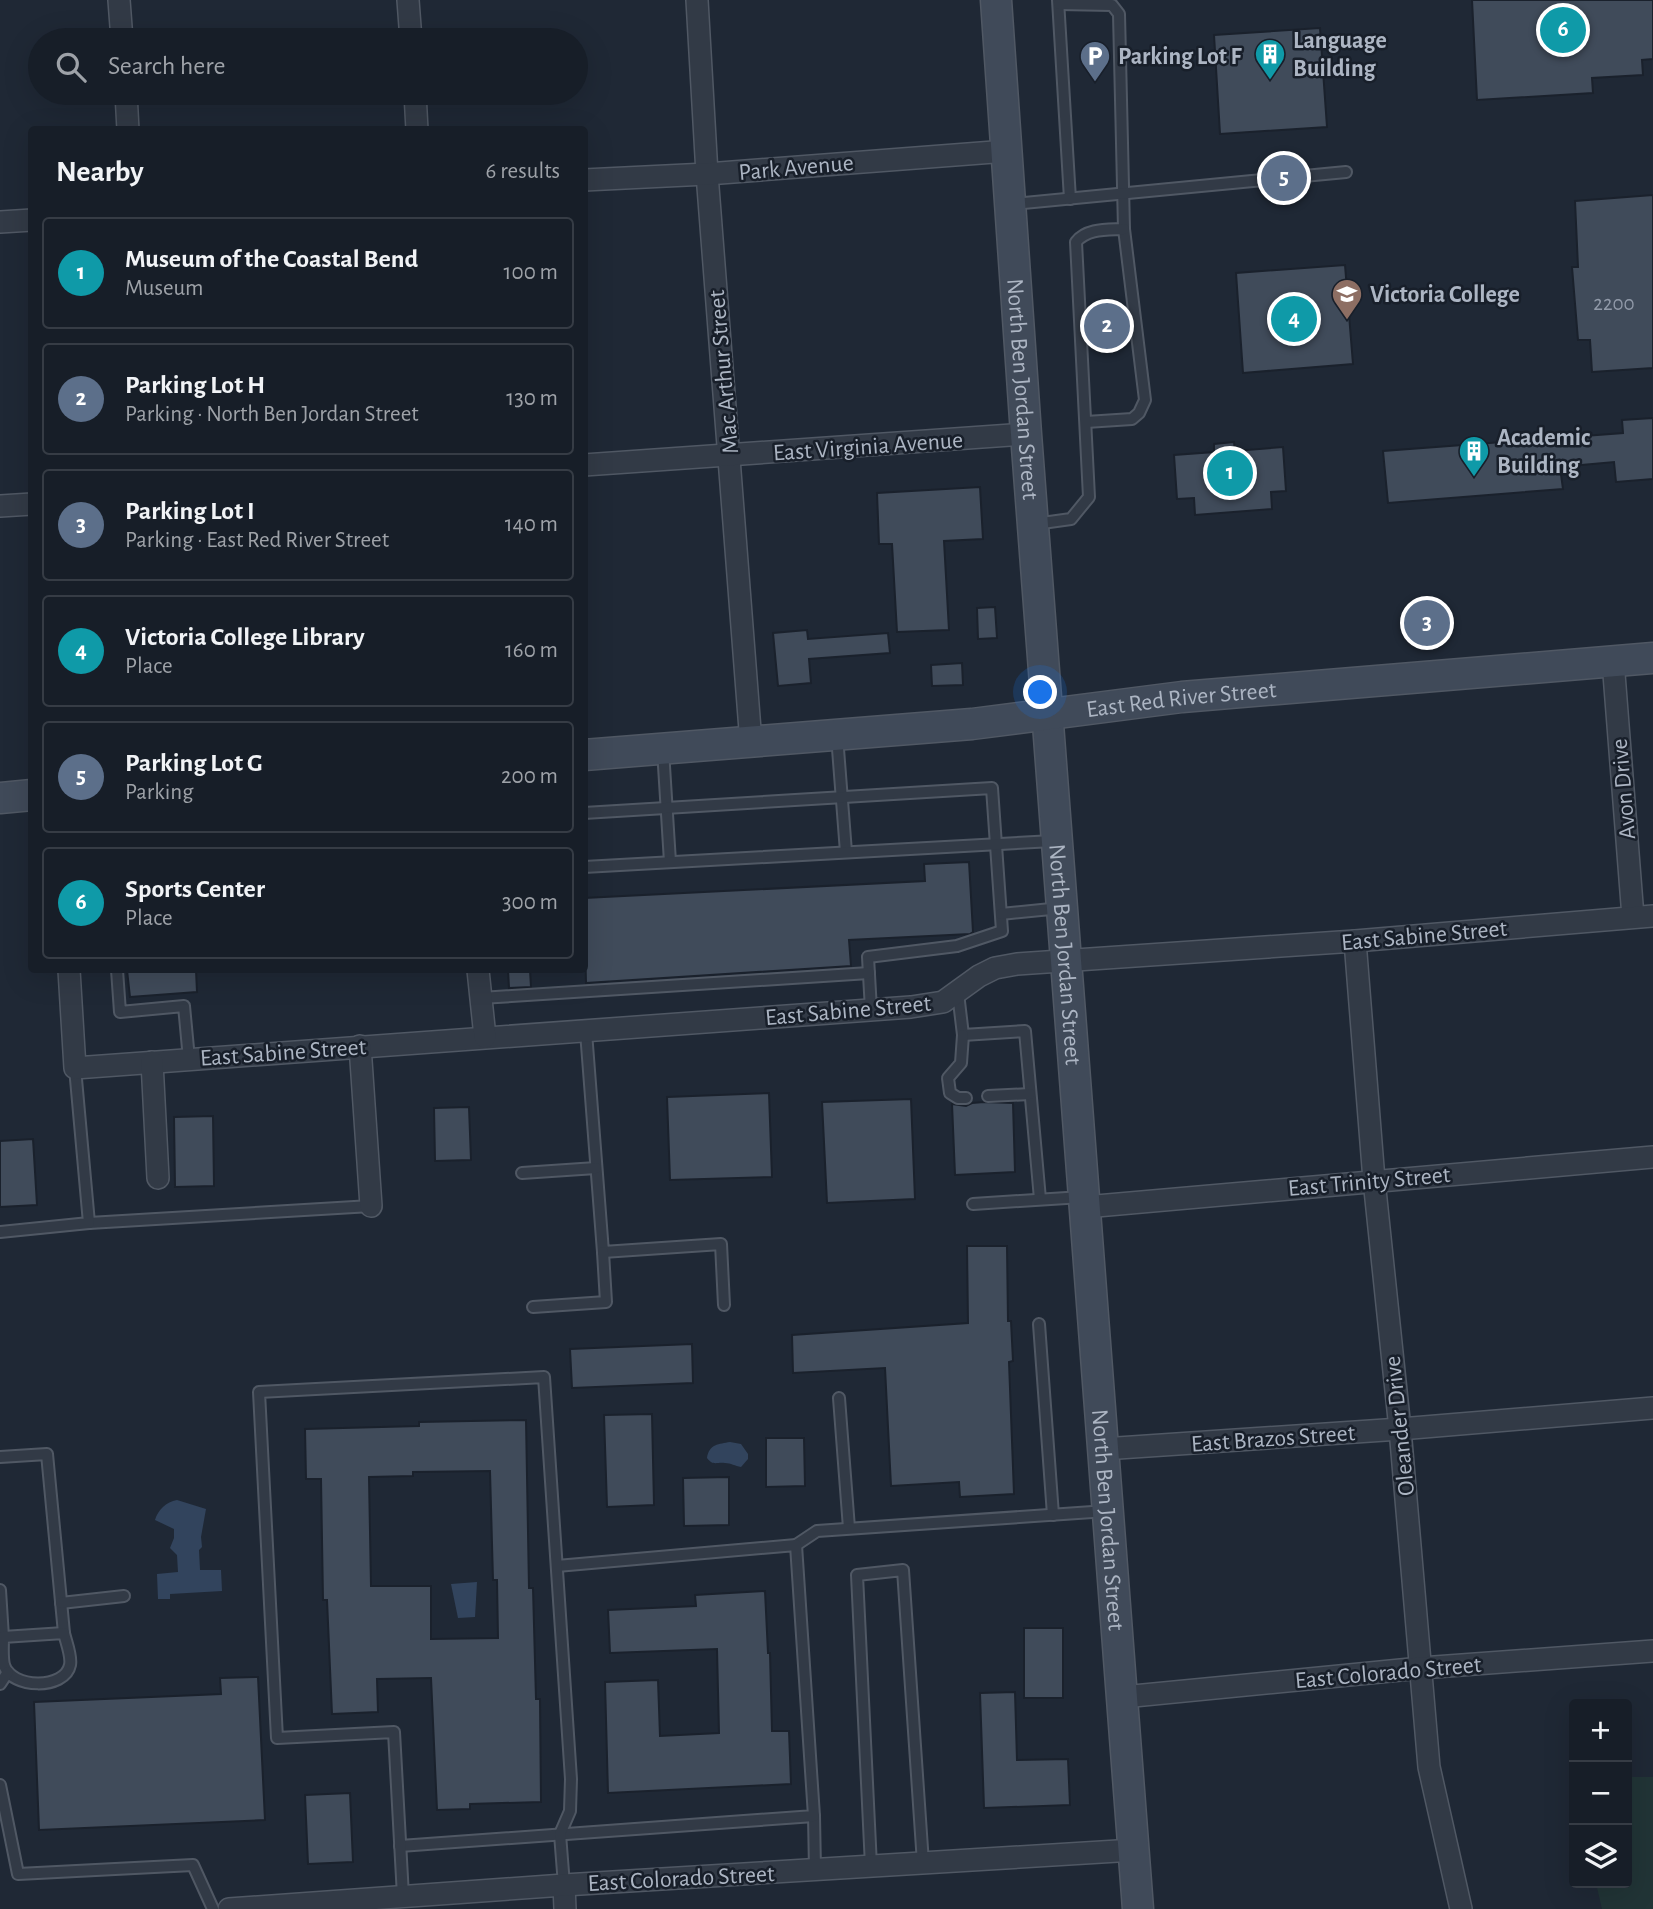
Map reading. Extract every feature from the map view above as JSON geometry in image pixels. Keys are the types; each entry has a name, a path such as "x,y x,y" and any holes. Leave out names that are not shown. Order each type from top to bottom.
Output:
{"street":[{"path":"119,0 121,28"},
{"path":"408,0 410,28"},
{"name":"Mac Arthur Street","path":"697,0 707,174 751,743"},
{"name":"North Ben Jordan Street","path":"996,0 1032,525 1138,1909"},
{"path":"127,105 128,126"},
{"path":"416,105 417,126"},
{"name":"Park Avenue","path":"588,180 707,174 1007,151"},
{"path":"0,222 28,220"},
{"name":"East Virginia Avenue","path":"588,465 1026,434"},
{"path":"0,506 28,504"},
{"name":"East Red River Street","path":"588,755 972,724 1195,696 1653,657"},
{"name":"Avon Drive","path":"1613,661 1643,917"},
{"path":"0,798 28,795"},
{"name":"East Sabine Street","path":"75,1068 871,1010 943,1002 979,976 995,968 1017,964 1355,941 1643,917"},
{"name":"Oleander Drive","path":"1355,941 1374,1181 1400,1429 1429,1767 1461,1909"},
{"path":"69,973 75,1068"},
{"path":"478,973 485,1038"},
{"path":"360,1046 371,1206"},
{"path":"152,1062 158,1178"},
{"name":"East Trinity Street","path":"1085,1202 1653,1157"},
{"name":"East Brazos Street","path":"1103,1450 1653,1408"},
{"name":"East Colorado Street","path":"1123,1697 1421,1668 1653,1651"},
{"name":"East Colorado Street","path":"229,1909 564,1885 1134,1850"},
{"path":"564,1885 565,1909"}],"lane":[{"path":"1070,199 1058,2 1112,5 1119,13 1124,229 1145,400 1139,414 1132,419 1086,422"},
{"path":"1010,204 1346,172"},
{"path":"1032,525 1071,519 1089,497 1076,242 1090,232 1124,229"},
{"path":"837,736 846,852"},
{"path":"663,750 670,862"},
{"path":"588,813 992,788 1002,931 957,946 868,957 871,1010"},
{"path":"588,867 1058,841"},
{"path":"1001,914 1062,908"},
{"path":"117,973 120,1012 184,1006 189,1059"},
{"path":"481,998 869,973"},
{"path":"958,992 963,1035 961,1063 948,1079 950,1093 958,1098 965,1098"},
{"path":"963,1035 1025,1031 1040,1199"},
{"path":"533,1307 606,1302 586,1032"},
{"path":"75,1068 89,1223"},
{"path":"988,1096 1030,1094"},
{"path":"522,1173 596,1168"},
{"path":"973,1204 1040,1199 1085,1202"},
{"path":"0,1232 89,1223 371,1206"},
{"path":"603,1252 721,1244 724,1305"},
{"path":"1039,1324 1053,1515"},
{"path":"403,1896 394,1732 277,1738 259,1392 544,1377 571,1779 570,1811 560,1834 564,1885"},
{"path":"839,1398 849,1528"},
{"path":"0,1457 47,1454 64,1633 71,1663 66,1675 54,1682 23,1682 8,1672 4,1665 0,1590"},
{"path":"557,1566 796,1545 817,1531 1108,1511"},
{"path":"796,1545 814,1816 815,1870"},
{"path":"871,1866 857,1575 903,1570 923,1863"},
{"path":"61,1603 124,1597"},
{"path":"2,1638 64,1633"},
{"path":"0,1685 8,1672"},
{"path":"0,1785 18,1874 193,1865 213,1909"},
{"path":"400,1846 814,1816"}],"shaded area":[{"path":"1632,1777 1653,1777 1653,1909 1602,1909 1597,1888 1632,1888"}],"water":[{"path":"730,1442 741,1444 748,1454 748,1459 741,1467 713,1463 707,1458 712,1447"},
{"path":"177,1500 206,1509 202,1547 199,1550 200,1570 221,1570 222,1591 170,1594 170,1599 158,1599 157,1574 178,1572 177,1555 170,1548 174,1529 155,1520 163,1507"},
{"path":"477,1582 475,1617 458,1618 451,1584"}],"building":[{"path":"1472,0 1653,0 1653,59 1642,60 1643,75 1592,78 1593,93 1477,100"},
{"name":"Language Building","path":"1320,28 1327,127 1220,134 1214,35"},
{"path":"1653,195 1653,368 1592,372 1590,340 1578,340 1572,267 1578,267 1575,201"},
{"path":"1345,265 1353,364 1243,373 1236,273"},
{"name":"Academic Building","path":"1653,418 1653,479 1616,482 1614,462 1560,467 1563,489 1388,503 1383,451 1623,433 1622,420"},
{"path":"1234,442 1235,451 1283,447 1286,491 1271,492 1272,509 1195,515 1194,498 1177,499 1174,455 1214,452 1214,444"},
{"path":"980,487 983,539 944,541 949,630 897,632 892,544 879,544 877,493"},
{"path":"995,607 997,638 978,639 977,608"},
{"path":"807,630 808,639 888,633 890,653 809,659 811,683 778,686 773,633"},
{"path":"962,663 963,685 932,686 931,665"},
{"path":"969,862 973,932 849,940 851,966 586,983 588,898 925,881 924,864"},
{"path":"127,973 196,973 197,992 130,997"},
{"path":"508,973 530,973 531,987 509,988"},
{"path":"769,1093 772,1177 670,1180 667,1097"},
{"path":"911,1099 915,1199 827,1203 822,1102"},
{"path":"984,1102 1013,1103 1015,1172 955,1175 952,1104 966,1106"},
{"path":"469,1107 471,1160 435,1161 434,1108"},
{"path":"213,1116 214,1186 175,1187 174,1117"},
{"path":"33,1139 37,1205 0,1207 0,1141"},
{"path":"967,1246 1007,1246 1008,1321 1011,1321 1013,1361 1009,1362 1014,1494 960,1497 959,1482 891,1486 885,1368 793,1373 792,1335 968,1323"},
{"path":"692,1344 693,1383 572,1388 570,1349"},
{"path":"652,1414 654,1505 607,1507 604,1415"},
{"path":"526,1420 529,1588 533,1588 536,1699 540,1699 541,1802 470,1804 470,1809 437,1810 431,1678 377,1679 378,1712 332,1714 327,1600 323,1600 321,1479 306,1479 305,1429 419,1426 419,1422","holes":["490,1471 493,1580 497,1580 498,1638 431,1639 431,1586 371,1586 369,1477 413,1476 413,1472"]},
{"path":"766,1438 804,1438 805,1486 766,1487"},
{"path":"729,1477 729,1525 684,1526 683,1478"},
{"path":"765,1591 772,1731 789,1731 791,1784 608,1793 605,1682 658,1680 660,1736 719,1733 717,1649 610,1653 608,1610 696,1606 695,1595"},
{"path":"1024,1628 1063,1628 1063,1698 1024,1698"},
{"path":"258,1677 265,1820 39,1830 34,1702 221,1694 220,1678"},
{"path":"1015,1692 1017,1760 1068,1759 1070,1805 984,1808 980,1693"},
{"path":"350,1793 353,1862 308,1864 305,1795"}],"place":[{"name":"Sports Center","path":"1563,30"},
{"name":"Language Building","path":"1270,81"},
{"name":"Parking Lot F","path":"1095,83"},
{"name":"Parking Lot G","path":"1284,178"},
{"name":"Victoria College Library","path":"1294,319"},
{"name":"Victoria College","path":"1347,321"},
{"name":"Parking Lot H","path":"1107,326"},
{"name":"Museum of the Coastal Bend","path":"1230,473"},
{"name":"Academic Building","path":"1474,478"},
{"name":"Parking Lot I","path":"1427,623"}]}
